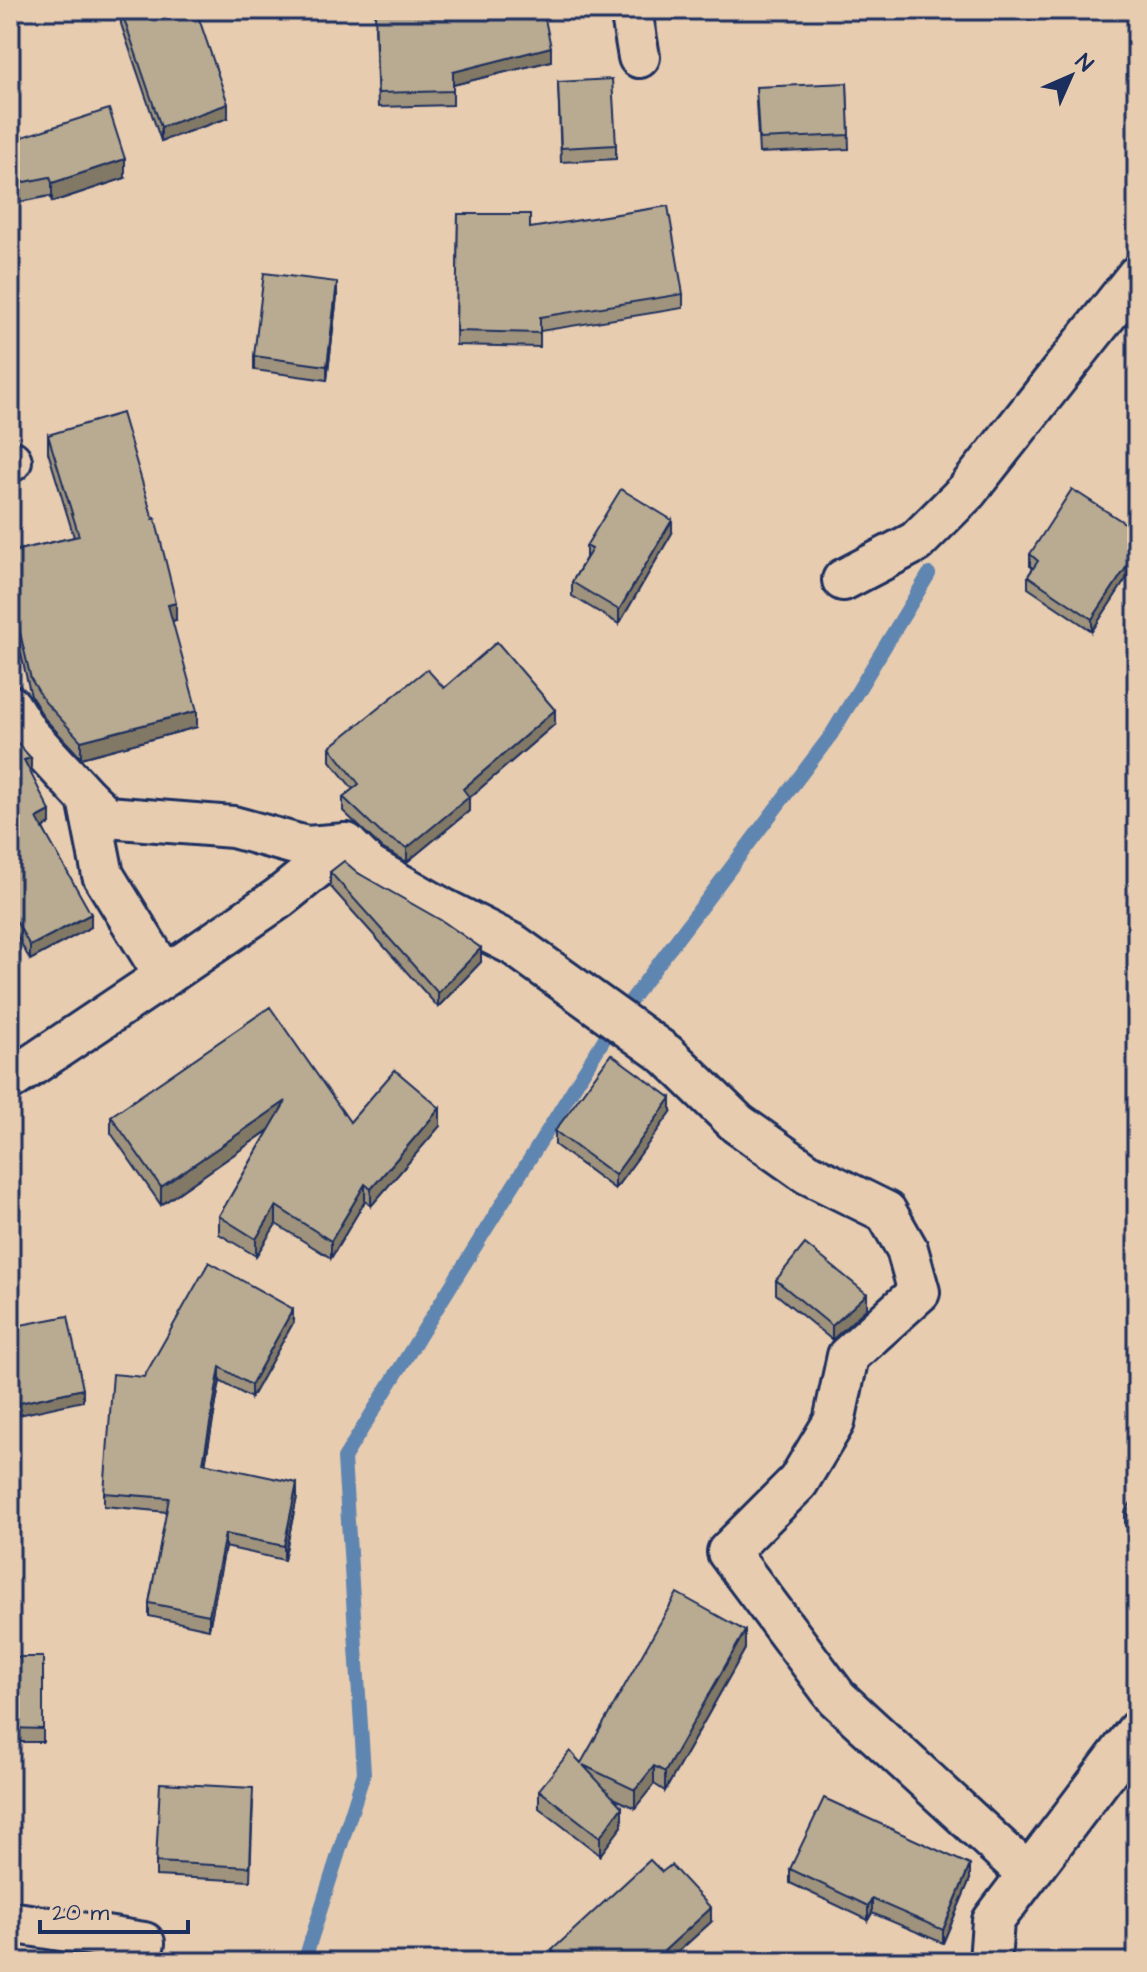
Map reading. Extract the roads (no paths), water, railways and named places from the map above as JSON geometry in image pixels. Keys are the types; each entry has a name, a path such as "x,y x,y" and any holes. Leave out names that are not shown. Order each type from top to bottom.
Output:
{"street":[{"path":"631,10 639,57"},
{"path":"843,580 916,542 967,491 1137,276"},
{"path":"10,706 27,733 107,817 233,827 306,847 346,844 369,867 514,945 667,1055 738,1124 807,1173 886,1212 907,1249 919,1292 848,1356 834,1422 798,1482 728,1552 837,1698 1028,1874"},
{"path":"88,799 103,875 165,976"},
{"path":"10,1080 279,898 346,844"},
{"path":"990,1962 993,1921 1137,1731"},
{"path":"10,1922 144,1943"}],"waterway":[{"path":"304,1962 364,1773 344,1458 616,1020 831,735 929,574"}]}
